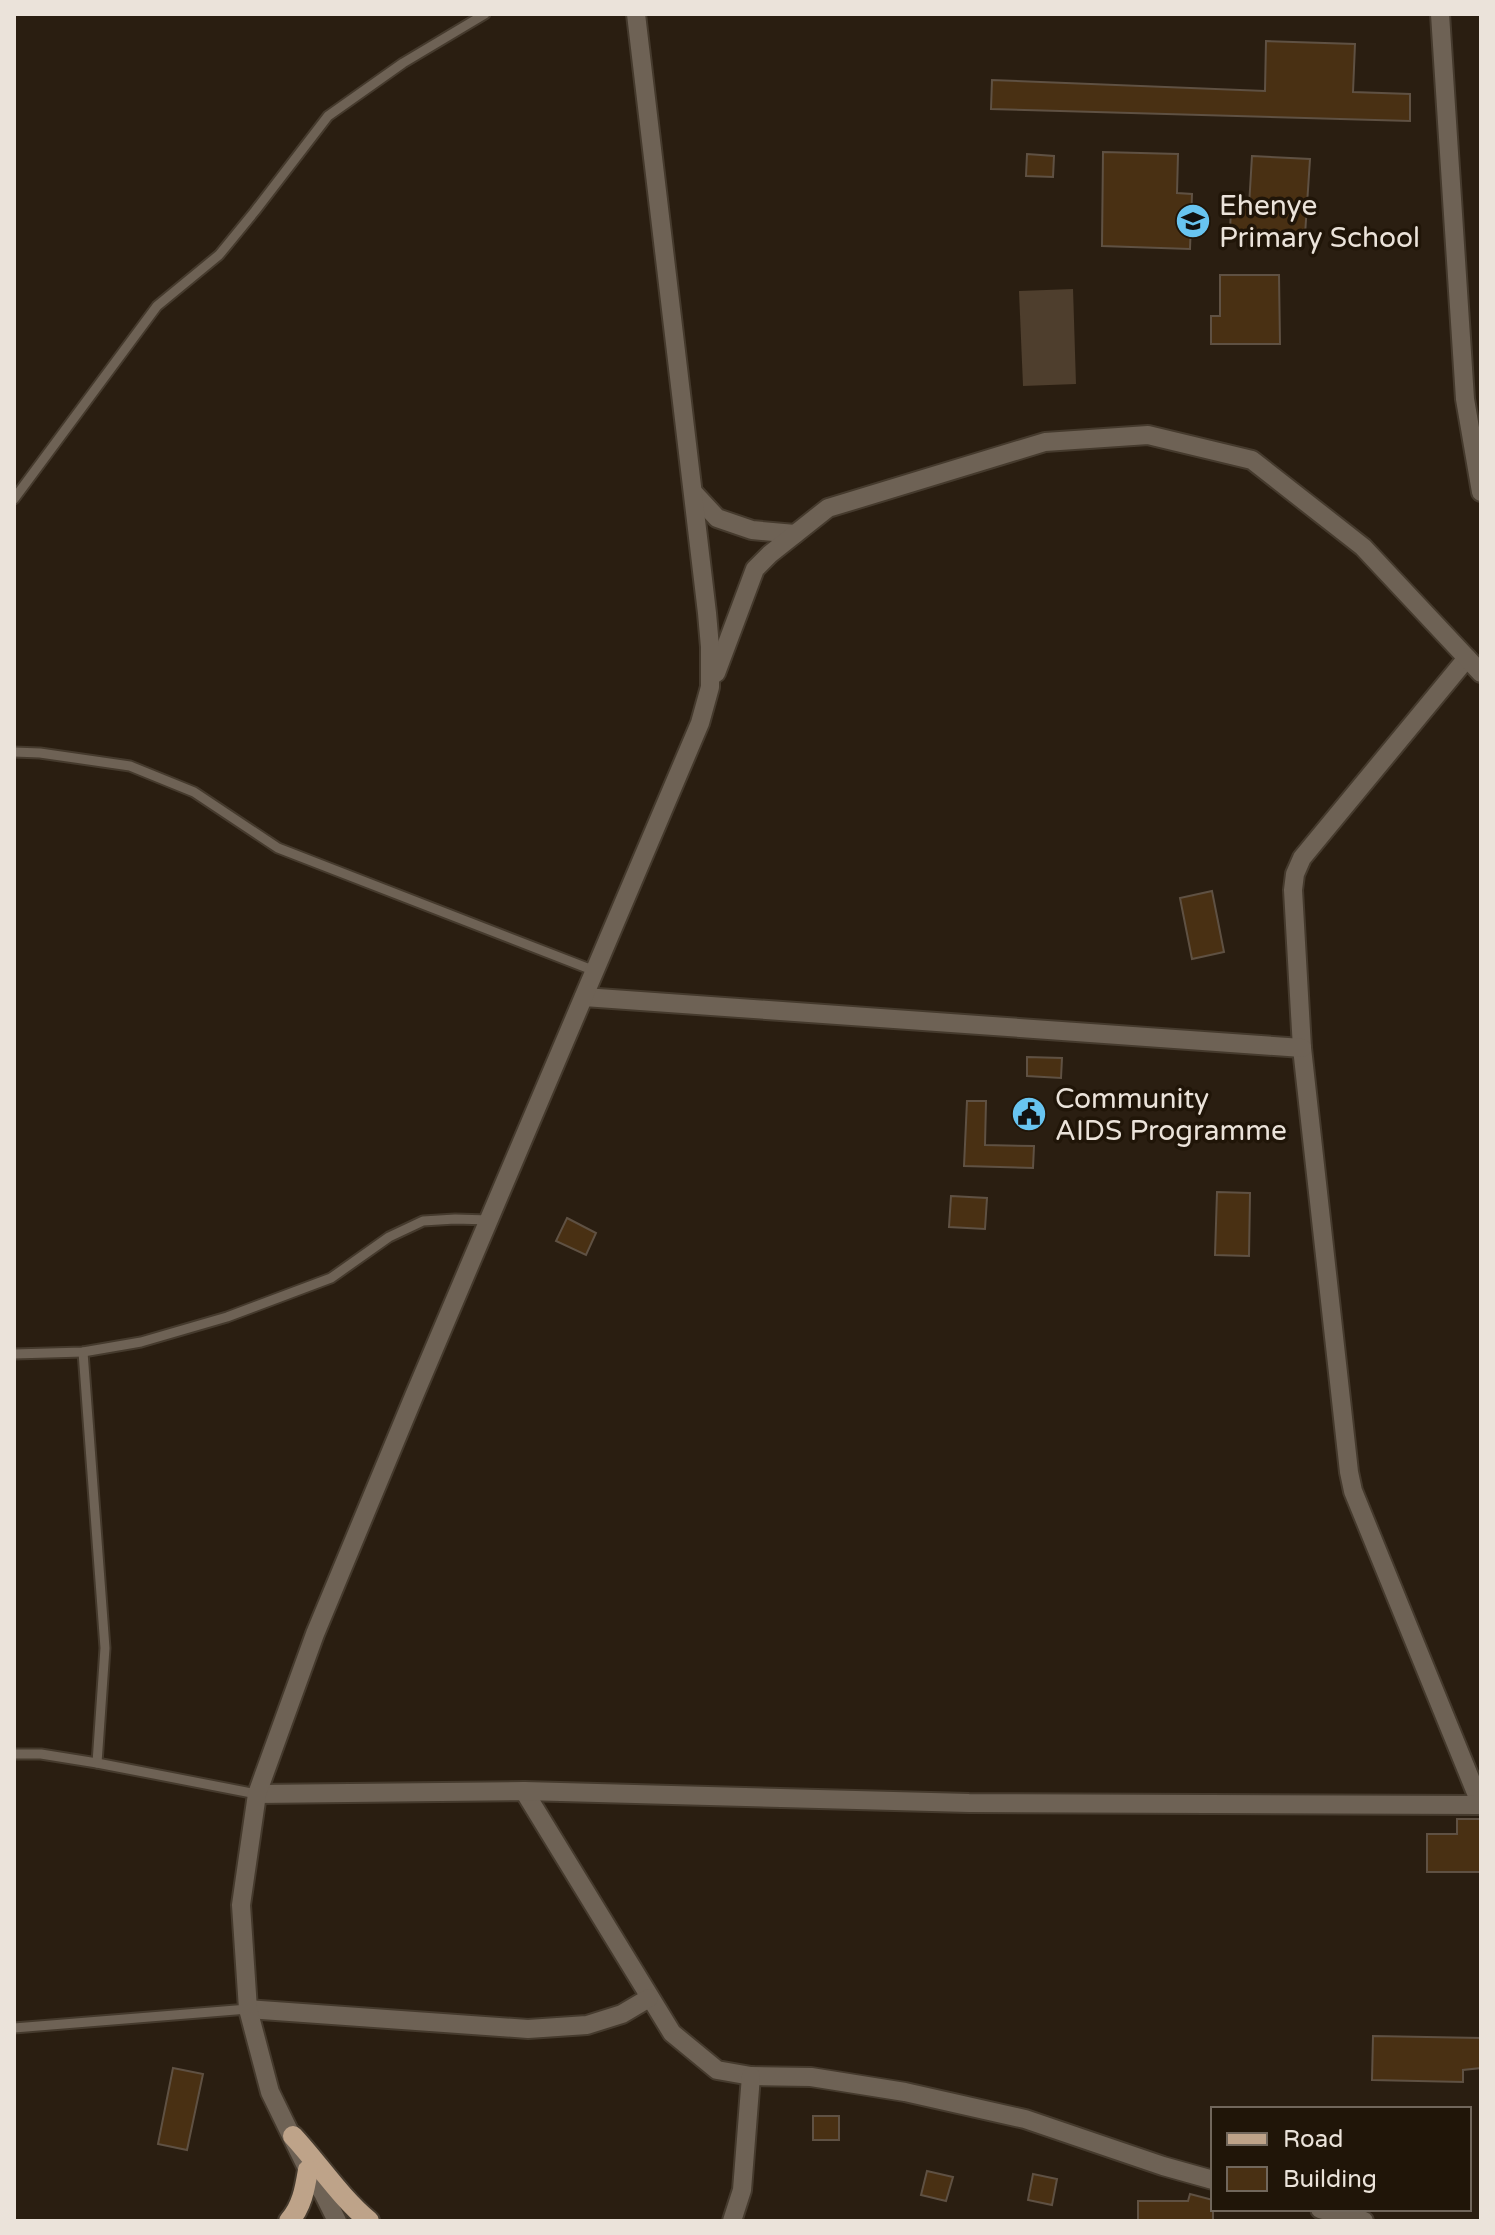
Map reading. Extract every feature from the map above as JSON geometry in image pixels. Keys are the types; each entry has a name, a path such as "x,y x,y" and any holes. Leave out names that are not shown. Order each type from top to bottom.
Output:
{"main road":[{"path":"293,2136 352,2207 369,2221"},
{"path":"289,2221 303,2195 308,2170"}],"street":[{"path":"636,14 693,492 710,647 710,687"},
{"path":"1440,14 1465,399 1481,492"},
{"path":"337,2221 270,2092 248,2009 241,1905 257,1794 315,1634 700,723 710,687 755,569 828,508 1045,442 1148,435 1252,460 1363,547 1481,673"},
{"path":"693,492 717,518 752,530 795,534"},
{"path":"257,1794 524,1791 969,1803 1481,1805 1353,1491 1349,1472 1302,1048 1293,890 1295,874 1302,858 1467,658"},
{"path":"584,997 1302,1048"},
{"path":"524,1791 672,2033 717,2070 751,2076 811,2077 905,2092 1025,2119 1211,2179"},
{"path":"248,2009 528,2029 587,2025 622,2014 649,1998"},
{"path":"732,2221 742,2190 751,2076"},
{"path":"1327,2211 1364,2221"}],"lane":[{"path":"14,499 157,306 219,255 328,116 403,63 485,14"},
{"path":"14,752 130,766 194,792 278,848 595,971"},
{"path":"14,1354 83,1352 141,1342 227,1317 331,1278 389,1237 423,1221 489,1220"},
{"path":"83,1352 105,1648 97,1763"},
{"path":"14,1754 41,1754 97,1763 257,1794"},
{"path":"14,2028 248,2009"}],"shaded area":[{"path":"1073,289 1076,384 1023,386 1019,291"}],"building":[{"path":"1266,41 1355,44 1353,92 1410,94 1410,121 991,109 992,80 1265,91"},
{"path":"1103,152 1178,154 1177,193 1192,194 1190,249 1102,246"},
{"path":"1027,154 1054,156 1053,177 1026,176"},
{"path":"1252,156 1310,159 1305,235 1230,233 1231,206 1249,206"},
{"path":"1220,275 1279,275 1280,344 1211,344 1211,316 1220,316"},
{"path":"1212,891 1224,952 1192,959 1180,898"},
{"path":"1027,1057 1062,1058 1061,1078 1027,1076"},
{"path":"967,1101 986,1101 985,1145 1034,1146 1033,1168 964,1166"},
{"path":"1217,1192 1250,1193 1249,1256 1215,1255"},
{"path":"951,1196 987,1198 985,1229 949,1227"},
{"path":"567,1218 596,1233 586,1255 556,1241"},
{"path":"1457,1819 1481,1819 1481,1872 1427,1872 1427,1834 1457,1834"},
{"path":"1373,2036 1481,2038 1481,2068 1463,2070 1463,2082 1372,2080"},
{"path":"173,2068 203,2074 187,2150 158,2144"},
{"path":"813,2116 839,2116 839,2140 813,2140"},
{"path":"927,2171 953,2177 946,2201 921,2195"},
{"path":"1033,2174 1057,2179 1052,2205 1028,2200"},
{"path":"1190,2194 1211,2199 1213,2221 1138,2221 1138,2201 1188,2201"}],"place":[{"name":"Ehenye Primary School","path":"1193,221"},
{"name":"Community AIDS Programme","path":"1029,1114"}]}
